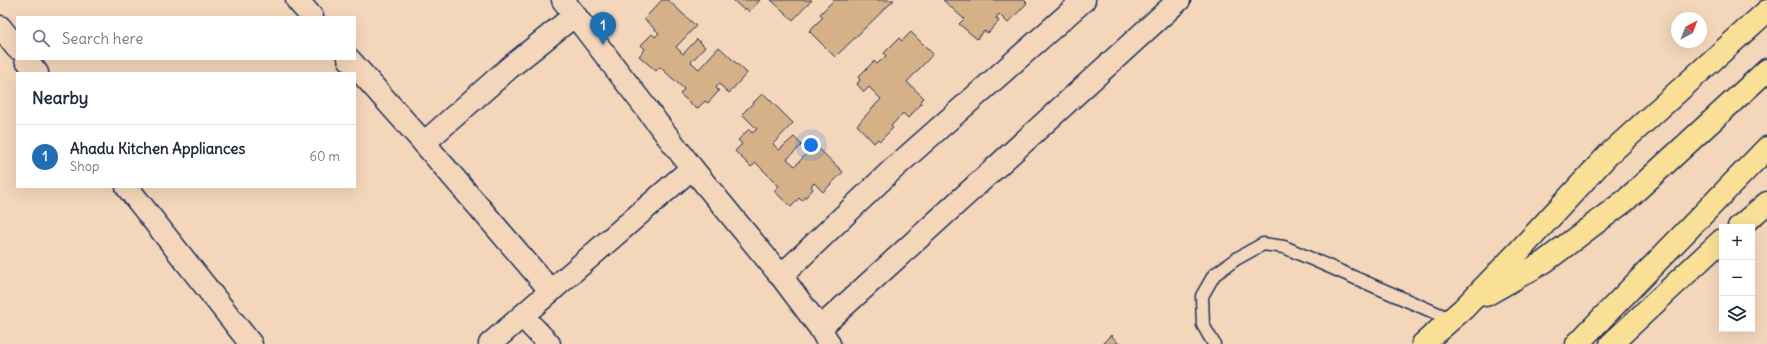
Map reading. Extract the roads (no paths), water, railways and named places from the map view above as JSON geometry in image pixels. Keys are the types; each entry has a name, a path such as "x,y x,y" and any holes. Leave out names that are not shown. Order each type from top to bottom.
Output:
{"highway":[{"path":"1423,344 1456,314 1520,250 1608,155 1767,11"},
{"path":"1456,314 1544,262 1626,200 1767,70"},
{"path":"1577,344 1767,148"},
{"path":"1743,224 1767,204"},
{"path":"1611,344 1719,243"}],"street":[{"path":"297,0 311,16"},
{"path":"781,276 893,169 1084,0"},
{"path":"424,143 509,68 569,8 692,168 781,276 825,336 1179,0"},
{"path":"0,27 16,47"},
{"path":"27,60 36,72"},
{"path":"350,60 551,290"},
{"path":"490,344 692,168"},
{"path":"128,188 251,344"},
{"path":"522,316 549,344"}],"lane":[{"path":"1214,344 1203,325 1202,296 1214,275 1236,259 1263,244 1284,247 1456,314"}],"place":[{"name":"Ahadu Kitchen Appliances","path":"603,45"}]}
